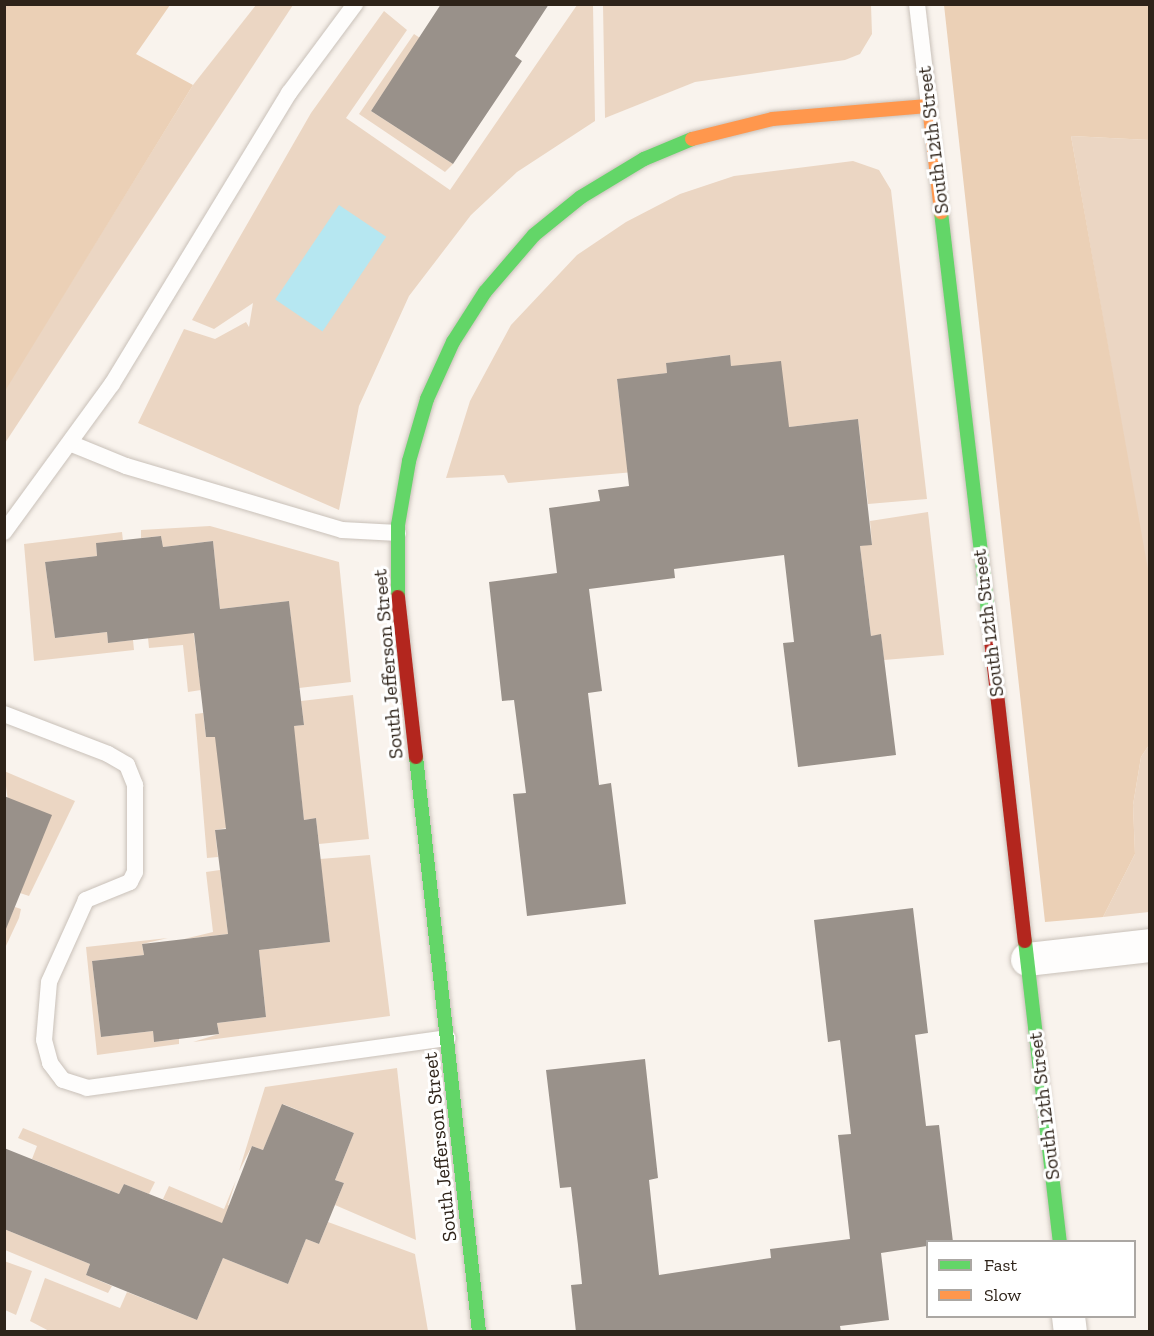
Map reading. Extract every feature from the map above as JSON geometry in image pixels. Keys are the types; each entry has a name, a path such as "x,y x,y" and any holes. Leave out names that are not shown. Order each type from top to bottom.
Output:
{"street":[{"name":"South Jefferson Street","path":"479,1332 397,589 398,533 409,461 427,399 453,342 486,292 527,243 581,197 644,159 700,136 773,119 929,106"},
{"name":"South 12th Street","path":"929,106 1060,1240"},
{"path":"1027,959 1149,945"}],"lane":[{"path":"4,532 72,444 290,93 355,4"},
{"name":"South 12th Street","path":"917,4 929,106"},
{"path":"72,444 126,466 342,530 398,533"},
{"path":"4,714 108,754 128,765 135,785 135,872 130,882 86,900 49,982 44,1040 50,1063 63,1080 87,1088 448,1038"}],"shaded area":[{"path":"5,4 170,5 136,54 193,85 5,391"},
{"path":"256,5 293,5 5,443 4,391 193,85"},
{"path":"577,5 593,5 595,121 517,172 471,215 409,296 359,406 339,510 138,423 184,329 215,339 246,322 249,327 253,303 214,329 192,320 311,113 384,11 407,30 346,118 450,190"},
{"path":"603,5 871,5 872,34 860,54 845,60 695,82 605,118"},
{"path":"944,5 1149,5 1149,140 1071,136 1150,581 1149,745 1141,757 1133,805 1135,854 1103,917 1045,922"},
{"path":"414,34 420,38 371,111 453,164 445,172 359,114"},
{"path":"1071,136 1149,140 1149,581"},
{"path":"853,161 879,170 891,190 927,499 868,504 858,419 789,427 731,366 729,355 666,363 667,373 617,380 626,455 703,466 508,483 504,475 446,478 470,401 511,325 577,255 626,222 680,194 734,176"},
{"path":"928,512 944,655 884,660 881,635 871,636 860,546 872,544 870,521"},
{"path":"210,526 339,562 351,682 299,688 289,601 220,609 213,541 163,547 161,536 141,538 141,530"},
{"path":"122,532 123,541 96,543 97,556 45,562 55,638 107,632 108,643 133,640 134,650 34,661 24,544"},
{"path":"192,621 201,690 188,692 183,645 149,648 148,638"},
{"path":"353,695 369,839 319,844 316,818 304,820 293,726 304,725 301,701"},
{"path":"203,713 206,737 216,737 227,828 215,830 218,857 207,858 195,714"},
{"path":"1149,745 1149,912 1103,917 1135,854 1133,805 1141,757"},
{"path":"4,771 75,801 29,896 20,893"},
{"path":"370,855 390,1016 193,1042 219,1034 217,1023 266,1017 259,950 330,942 320,859"},
{"path":"220,870 228,934 184,939 213,932 206,872"},
{"path":"15,907 21,909 19,918 5,948 5,929"},
{"path":"168,938 142,944 144,955 92,961 101,1037 153,1031 154,1042 179,1039 179,1044 97,1055 86,947"},
{"path":"397,1068 416,1240 335,1205 344,1183 335,1180 354,1133 283,1104 263,1150 252,1146 239,1171 265,1087"},
{"path":"23,1128 155,1182 149,1194 124,1184 119,1194 32,1159 37,1146 18,1138"},
{"path":"236,1180 228,1205 241,1210 234,1230 163,1199 169,1186 224,1209"},
{"path":"328,1222 415,1254 428,1331 51,1332 30,1321 45,1278 120,1308 127,1292 197,1320 223,1258 288,1284 306,1239 319,1244"},
{"path":"4,1229 90,1264 86,1275 112,1286 108,1293 5,1250"},
{"path":"4,1261 32,1271 16,1315 5,1310"}],"water":[{"path":"339,205 386,237 323,331 275,300"}],"building":[{"path":"441,4 549,4 515,56 522,61 453,164 371,111"},
{"path":"730,355 731,366 781,361 789,427 858,419 872,545 860,546 871,636 881,634 896,755 798,767 783,643 794,642 784,555 674,569 675,578 589,589 602,691 588,693 599,785 611,783 626,904 527,916 513,794 526,793 514,700 502,701 489,582 557,573 549,508 600,501 598,490 629,486 617,379 667,373 666,363"},
{"path":"161,536 163,547 213,541 220,609 289,601 304,725 294,726 304,820 316,818 330,942 259,950 266,1017 217,1023 219,1034 154,1042 153,1031 101,1037 92,961 144,955 142,944 228,934 215,830 226,829 215,737 206,737 194,633 108,643 107,632 55,638 45,562 97,556 96,543"},
{"path":"4,796 52,815 6,929 4,928"},
{"path":"913,908 928,1033 915,1035 926,1126 939,1125 953,1240 926,1240 926,1246 881,1253 889,1320 840,1326 841,1332 576,1332 571,1285 582,1284 578,1245 571,1187 560,1188 546,1070 645,1059 658,1178 649,1180 659,1275 771,1258 770,1249 850,1239 838,1135 851,1134 840,1040 828,1042 814,920"},
{"path":"282,1104 354,1133 335,1180 344,1183 319,1244 306,1239 288,1284 223,1258 197,1320 86,1275 90,1264 4,1229 4,1148 119,1194 124,1184 222,1223 252,1146 263,1150"}],"traffic: fast":[{"path":"398,597 398,525 409,461 427,399 453,342 485,292 534,235 581,197 644,159 692,139"},
{"path":"941,212 991,640"},
{"path":"416,757 479,1332"},
{"path":"1025,941 1060,1240"}],"traffic: slow":[{"path":"692,139 773,119 929,106 941,212"}],"traffic: jam":[{"path":"398,597 416,757"},
{"path":"991,640 1025,941"}]}
